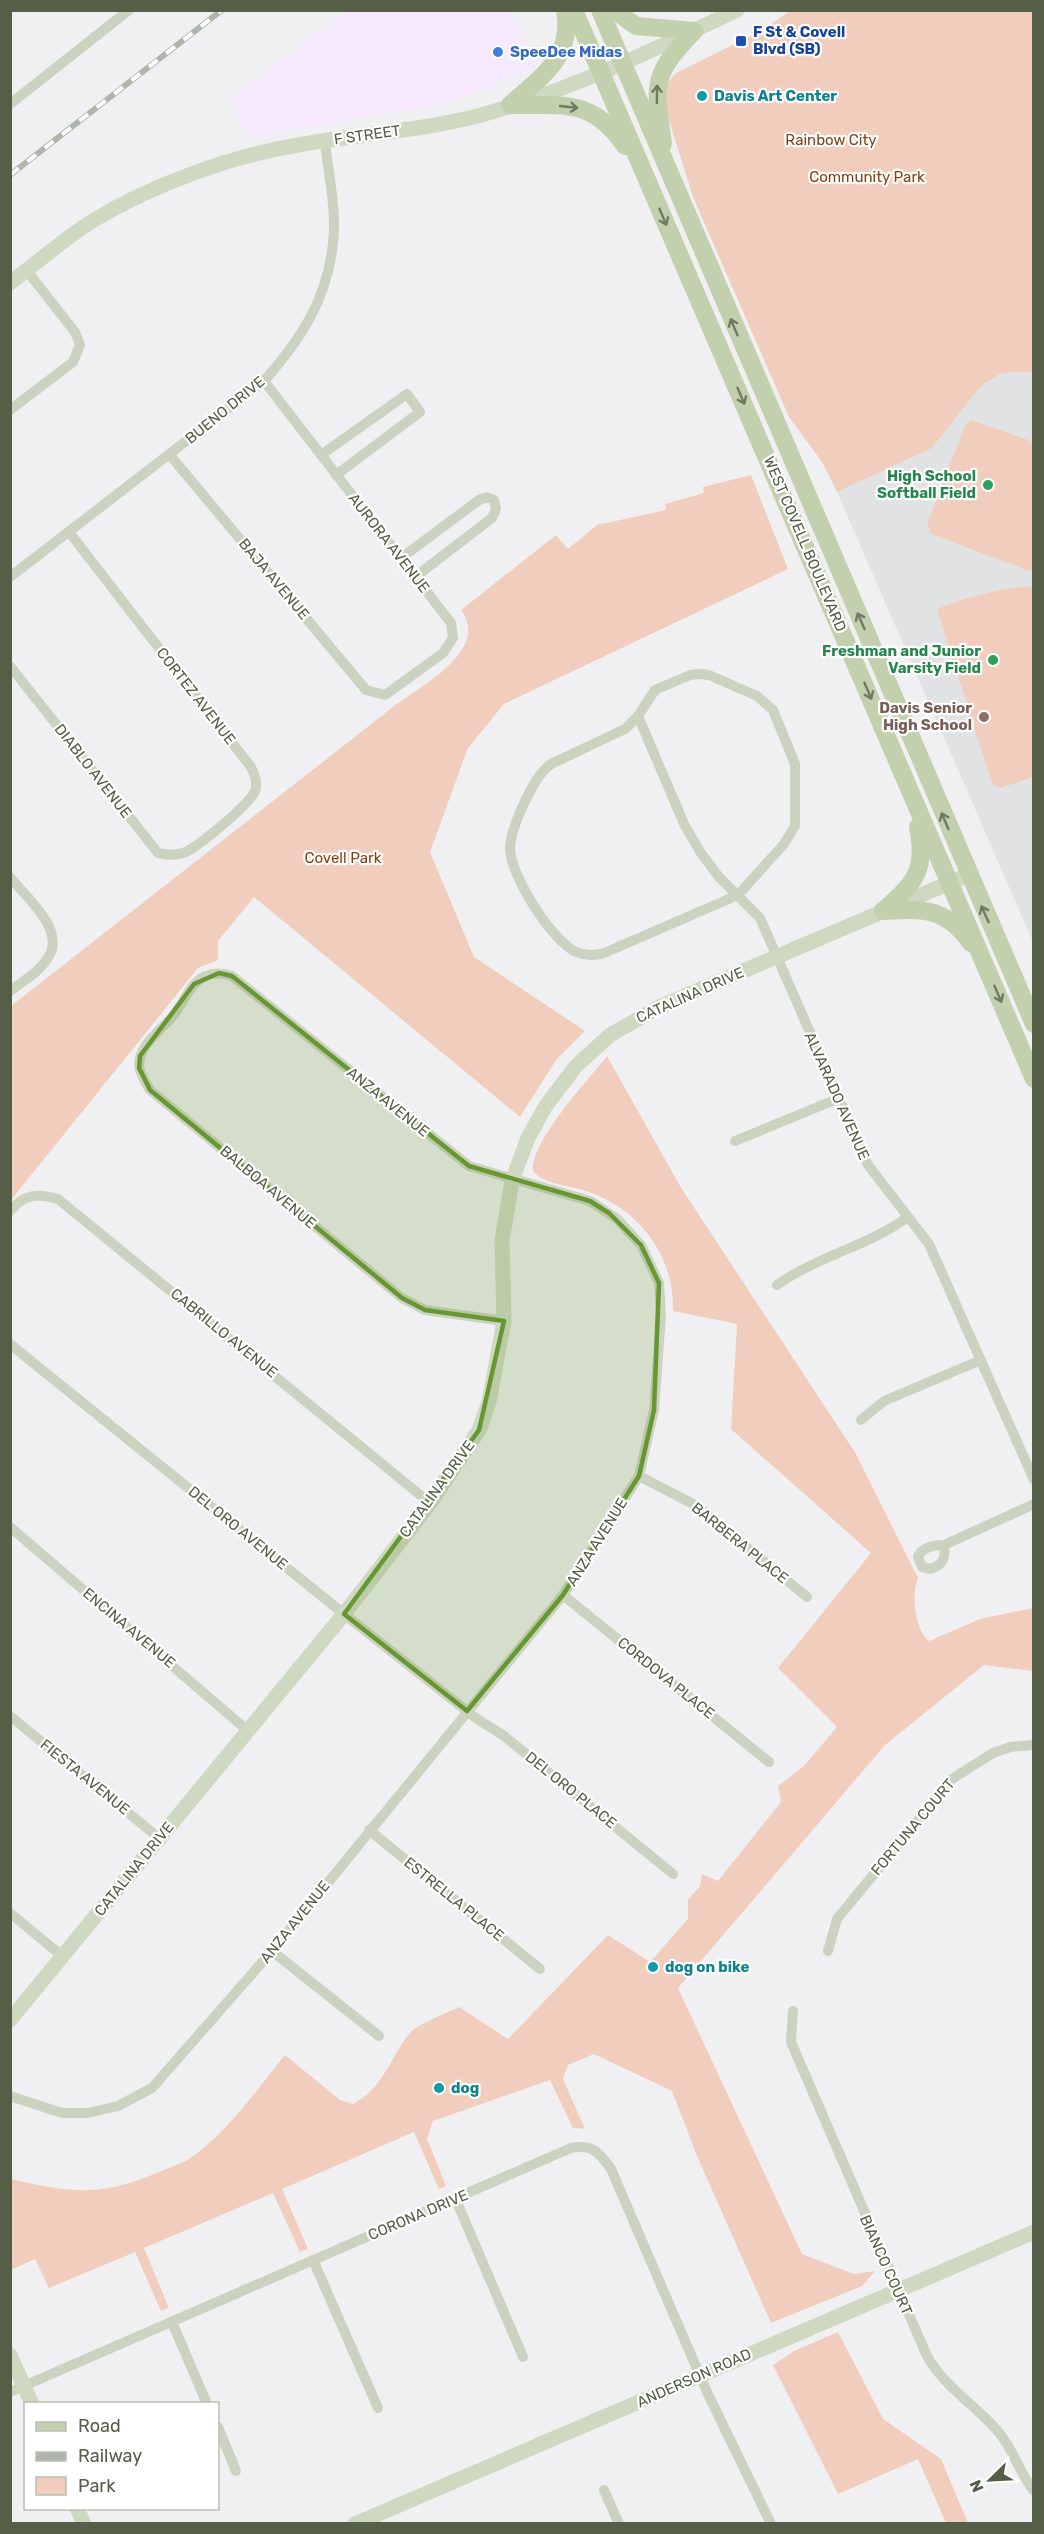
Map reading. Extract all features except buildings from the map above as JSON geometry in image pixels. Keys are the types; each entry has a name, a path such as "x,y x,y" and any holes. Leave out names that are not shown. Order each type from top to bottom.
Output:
{"main road":[{"path":"510,105 556,63 565,43 565,10"},
{"name":"WEST COVELL BOULEVARD","path":"574,10 1034,1079"},
{"name":"WEST COVELL BOULEVARD","path":"600,10 879,661 968,875 1034,1024"},
{"path":"614,10 636,26 694,31"},
{"path":"668,172 657,110 657,82 666,64 694,31"},
{"path":"510,105 569,106 591,112 618,135 645,177"},
{"path":"884,911 910,886 921,868 921,841 911,793"},
{"path":"884,911 920,909 938,913 965,935 984,963"}],"street":[{"path":"10,104 129,10"},
{"name":"F STREET","path":"10,283 87,225 134,200 210,168 247,156 325,141 445,124 510,105 621,63 737,10"},
{"name":"BUENO DRIVE","path":"10,577 264,381 290,351 314,313 325,280 333,242 325,141"},
{"path":"10,410 73,362 80,345 75,332 27,271"},
{"name":"AURORA AVENUE","path":"264,381 451,623 453,638 442,654 385,695"},
{"path":"321,455 407,394 420,412 336,475"},
{"name":"BAJA AVENUE","path":"169,454 366,690 385,695"},
{"path":"401,558 479,500 487,497 494,500 496,509 492,518 415,577"},
{"name":"CORTEZ AVENUE","path":"69,532 251,767 257,779 255,792 234,815 186,852"},
{"name":"DIABLO AVENUE","path":"10,666 158,853 173,855 186,852"},
{"path":"690,675 709,675 756,696 773,710 795,764 795,826 784,844 738,895 602,954 589,956 575,951 556,935 541,916 522,883 510,851 512,836 539,774 551,764 626,729 638,716 655,690 690,675"},
{"name":"ALVARADO AVENUE","path":"638,716 685,826 719,878 760,918 867,1165 929,1244 1034,1480"},
{"name":"CATALINA DRIVE","path":"10,2020 344,1614 430,1503 478,1430 491,1391 504,1321 502,1241 512,1181 528,1138 545,1107 576,1066 610,1035 659,1007 968,875"},
{"path":"10,877 52,930 54,943 50,956 39,968 10,991"},
{"name":"ANZA AVENUE","path":"10,2096 62,2113 88,2113 118,2106 152,2088 272,1951 563,1595 639,1476 654,1410 660,1315 658,1283 641,1245 617,1219 590,1201 512,1181 469,1166 457,1159 232,976 219,972 206,976 194,984"},
{"name":"BALBOA AVENUE","path":"194,984 174,1015 150,1040 140,1056 139,1068 150,1090 402,1298 425,1310 504,1321"},
{"path":"735,1141 837,1099"},
{"name":"CABRILLO AVENUE","path":"10,1211 18,1201 31,1195 58,1199 430,1503"},
{"path":"777,1285 798,1270 890,1230 908,1217"},
{"name":"DEL ORO AVENUE","path":"10,1344 467,1711"},
{"path":"861,1420 884,1401 981,1360"},
{"name":"BARBERA PLACE","path":"639,1476 697,1506 807,1598"},
{"path":"944,1545 1034,1504"},
{"name":"ENCINA AVENUE","path":"10,1527 248,1730"},
{"name":"CORDOVA PLACE","path":"563,1595 769,1761"},
{"name":"DEL ORO PLACE","path":"467,1711 503,1735 673,1874"},
{"name":"FIESTA AVENUE","path":"10,1716 159,1838"},
{"name":"FORTUNA COURT","path":"828,1951 837,1919 952,1779 993,1753 1010,1747 1034,1745"},
{"name":"ESTRELLA PLACE","path":"369,1830 540,1969"},
{"path":"10,1913 63,1956"},
{"path":"272,1951 379,2036"},
{"name":"BIANCO COURT","path":"793,2011 791,2042 897,2290 935,2370 945,2383 995,2427 1010,2446 1034,2491"},
{"name":"CORONA DRIVE","path":"17,2389 571,2148 584,2145 597,2150 611,2169 700,2376 771,2523"},
{"path":"456,2199 523,2356"},
{"name":"ANDERSON ROAD","path":"355,2523 700,2376 782,2338 1034,2232"},
{"path":"313,2260 378,2408"},
{"path":"172,2322 207,2402"},
{"path":"10,2355 17,2389 31,2402"},
{"path":"219,2429 236,2471"},
{"path":"604,2490 619,2523"}],"highlighted area":[{"path":"219,973 232,976 469,1166 590,1201 609,1213 641,1245 659,1283 654,1410 639,1476 563,1595 467,1711 344,1614 479,1430 504,1321 425,1310 402,1298 150,1090 139,1068 140,1056 194,984"}],"shaded area":[{"path":"348,10 511,11 536,66 468,96 437,105 246,138 232,98"},
{"name":"Davis Senior High School","path":"1033,372 1033,942 837,492 932,448 981,386 1001,373"}],"green space":[{"name":"Community Park","path":"790,11 1033,11 1033,372 1001,373 981,386 932,448 837,492 822,462 789,417 693,197 664,104 667,84 676,73 759,32"},
{"name":"High School Softball Field","path":"971,420 1031,441 1033,446 1033,569 1029,571 931,534 927,524 965,426"},
{"name":"Covell Park","path":"751,475 788,569 504,704 468,748 430,852 474,957 585,1031 556,1060 520,1117 254,897 218,941 218,960 198,968 11,1200 11,1006 448,666 460,653 467,640 468,625 461,610 556,535 568,549 597,525 666,510 665,504 704,493 703,487"},
{"name":"Freshman and Junior Varsity Field","path":"1033,586 1033,777 1000,788 992,783 937,609 984,594"},
{"path":"607,1056 680,1186 856,1454 918,1578 915,1603 920,1629 924,1636 929,1641 980,1619 1033,1608 1033,1671 984,1665 885,1745 678,1988 802,2254 854,2274 875,2271 862,2286 771,2323 697,2156 672,2091 594,2054 568,2065 563,2079 585,2129 573,2128 550,2080 433,2121 427,2139 446,2186 439,2189 414,2132 282,2189 308,2249 300,2252 273,2193 144,2248 169,2308 161,2311 135,2252 49,2288 35,2259 11,2270 11,2179 68,2190 102,2189 139,2180 184,2162 205,2147 242,2109 285,2055 340,2100 353,2104 372,2090 410,2033 426,2022 459,2007 508,2039 608,1935 650,1962 688,1919 688,1900 700,1886 702,1874 718,1881 781,1802 778,1786 804,1766 837,1727 778,1668 871,1553 731,1429 737,1324 673,1311 672,1290 660,1252 636,1221 602,1197 543,1179 533,1171 535,1159 550,1128"},
{"path":"838,2332 883,2419 941,2459 968,2523 946,2523 918,2459 838,2494 773,2365 794,2351"}],"railway":[{"path":"10,175 222,10"}],"place":[{"name":"F St & Covell Blvd (SB)","path":"741,41"},
{"name":"SpeeDee Midas","path":"498,52"},
{"name":"Davis Art Center","path":"702,96"},
{"name":"High School Softball Field","path":"988,485"},
{"name":"Freshman and Junior Varsity Field","path":"993,660"},
{"name":"Davis Senior High School","path":"984,717"},
{"name":"dog on bike","path":"653,1967"},
{"name":"dog","path":"439,2088"}],"park label":[{"name":"Rainbow City","path":"831,140"}]}
